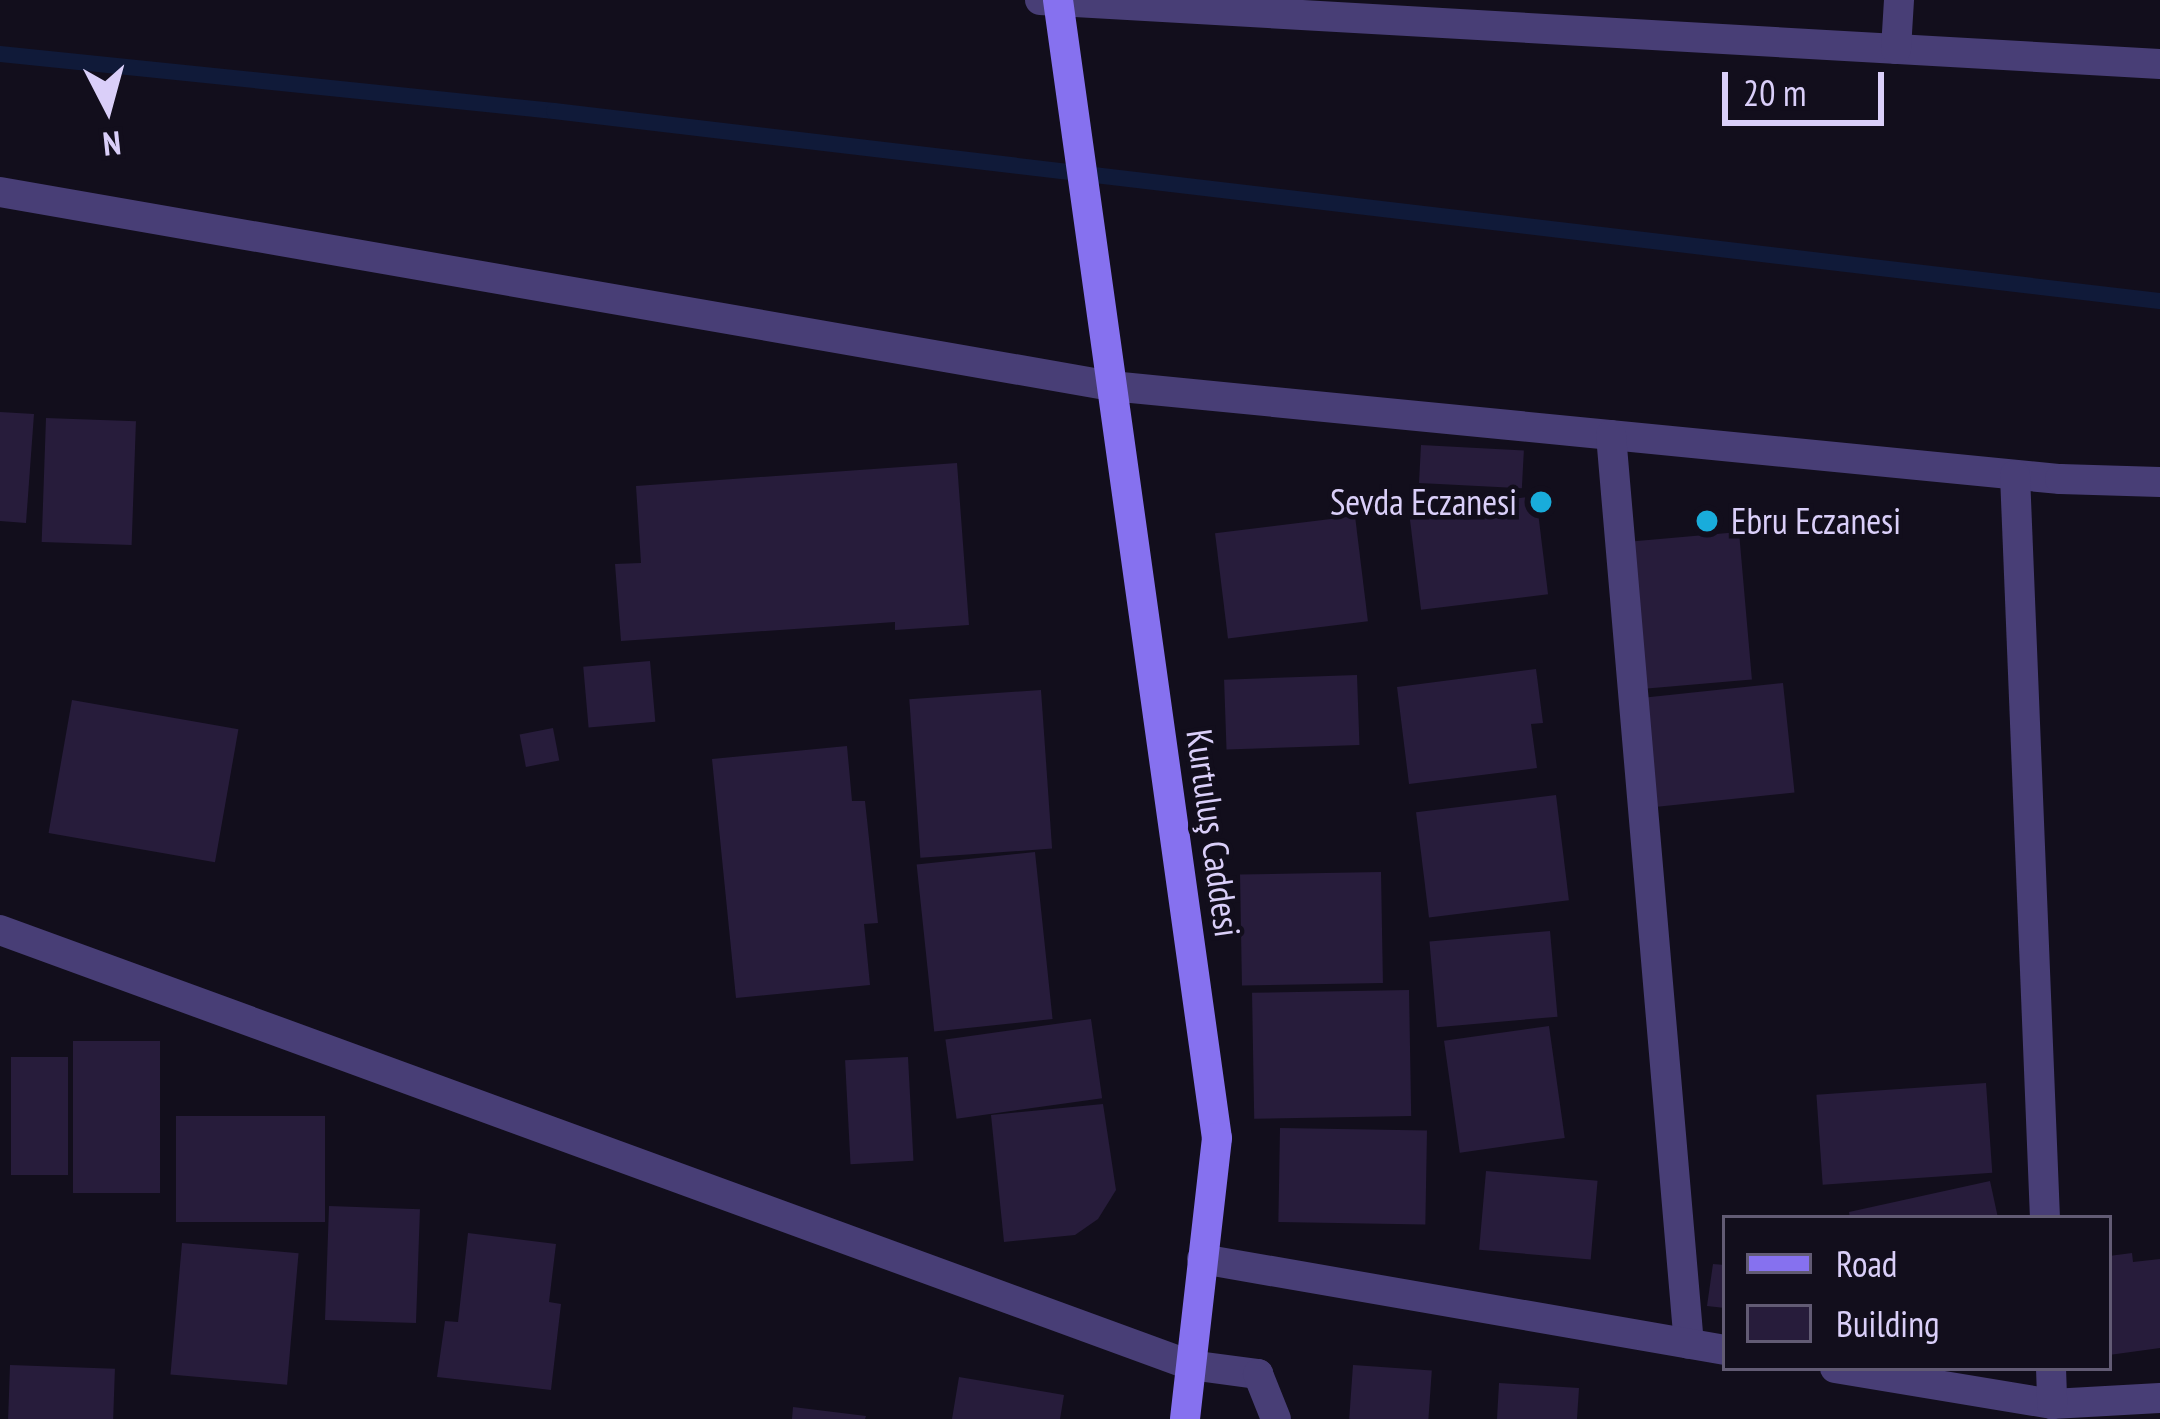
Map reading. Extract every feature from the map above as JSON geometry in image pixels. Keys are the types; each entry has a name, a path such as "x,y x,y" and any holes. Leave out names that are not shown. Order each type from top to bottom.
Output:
{"main road":[{"name":"Kurtuluş Caddesi","path":"1052,1 1068,74 1217,1138 1185,1419"}],"street":[{"path":"1896,49 1899,0"},
{"path":"1052,1 1439,13 1896,49 2160,64"},
{"path":"0,192 1112,386 2015,475 2160,482"},
{"path":"1611,435 1688,1344"},
{"path":"2015,475 2045,1215"},
{"path":"0,930 1190,1365 1258,1374 1276,1419"},
{"path":"1202,1258 1722,1350"},
{"path":"1853,1371 2053,1404 2160,1398"},
{"path":"2051,1371 2053,1404"}],"building":[{"path":"0,412 34,414 26,523 0,521"},
{"path":"46,418 136,421 132,545 42,542"},
{"path":"1421,445 1524,450 1522,488 1419,483"},
{"path":"957,463 969,625 895,630 895,622 621,641 615,564 641,563 636,486"},
{"path":"1536,496 1548,594 1421,610 1409,512"},
{"path":"1355,516 1368,621 1228,638 1215,533"},
{"path":"1739,532 1752,679 1644,689 1631,541"},
{"path":"650,661 655,722 589,728 583,667"},
{"path":"1536,669 1543,723 1531,724 1537,768 1409,784 1397,687"},
{"path":"1357,675 1359,745 1227,750 1224,680"},
{"path":"1783,683 1794,792 1657,807 1646,697"},
{"path":"1041,690 1052,849 920,858 909,699"},
{"path":"72,700 238,729 215,862 49,833"},
{"path":"553,728 559,760 526,767 520,734"},
{"path":"847,746 852,801 865,801 878,923 864,924 870,985 736,998 712,759"},
{"path":"1556,795 1569,900 1429,917 1416,812"},
{"path":"1035,852 1053,1019 934,1032 917,864"},
{"path":"1381,872 1383,983 1242,985 1240,874"},
{"path":"1550,931 1557,1017 1437,1027 1429,942"},
{"path":"1409,990 1411,1116 1254,1119 1252,993"},
{"path":"1091,1019 1102,1098 957,1119 945,1039"},
{"path":"1549,1026 1565,1138 1460,1153 1444,1041"},
{"path":"73,1041 160,1041 160,1193 73,1193"},
{"path":"11,1057 68,1057 68,1175 11,1175"},
{"path":"908,1057 913,1161 851,1164 845,1060"},
{"path":"1986,1083 1992,1173 1823,1185 1816,1095"},
{"path":"1103,1104 1116,1190 1098,1219 1075,1235 1004,1242 991,1115"},
{"path":"176,1116 325,1116 325,1222 176,1222"},
{"path":"1280,1128 1427,1131 1425,1225 1278,1222"},
{"path":"1486,1171 1598,1181 1591,1259 1479,1250"},
{"path":"1990,1181 1997,1215 1850,1215"},
{"path":"329,1206 420,1209 416,1323 325,1320"},
{"path":"468,1233 556,1244 549,1302 561,1304 551,1390 437,1377 445,1321 458,1322"},
{"path":"182,1243 299,1253 287,1385 170,1374"},
{"path":"2132,1253 2133,1262 2160,1259 2160,1348 2112,1355 2112,1256"},
{"path":"1713,1264 1722,1265 1722,1308 1707,1306"},
{"path":"10,1365 115,1369 113,1419 8,1419"},
{"path":"1353,1365 1432,1371 1428,1419 1349,1419"},
{"path":"959,1377 1064,1395 1060,1419 952,1419"},
{"path":"1499,1383 1579,1388 1577,1419 1497,1419"},
{"path":"793,1407 866,1416 792,1419"}],"waterway":[{"path":"0,54 554,111 2160,301"}],"place":[{"name":"Sevda Eczanesi","path":"1541,502"},
{"name":"Ebru Eczanesi","path":"1707,521"}]}
